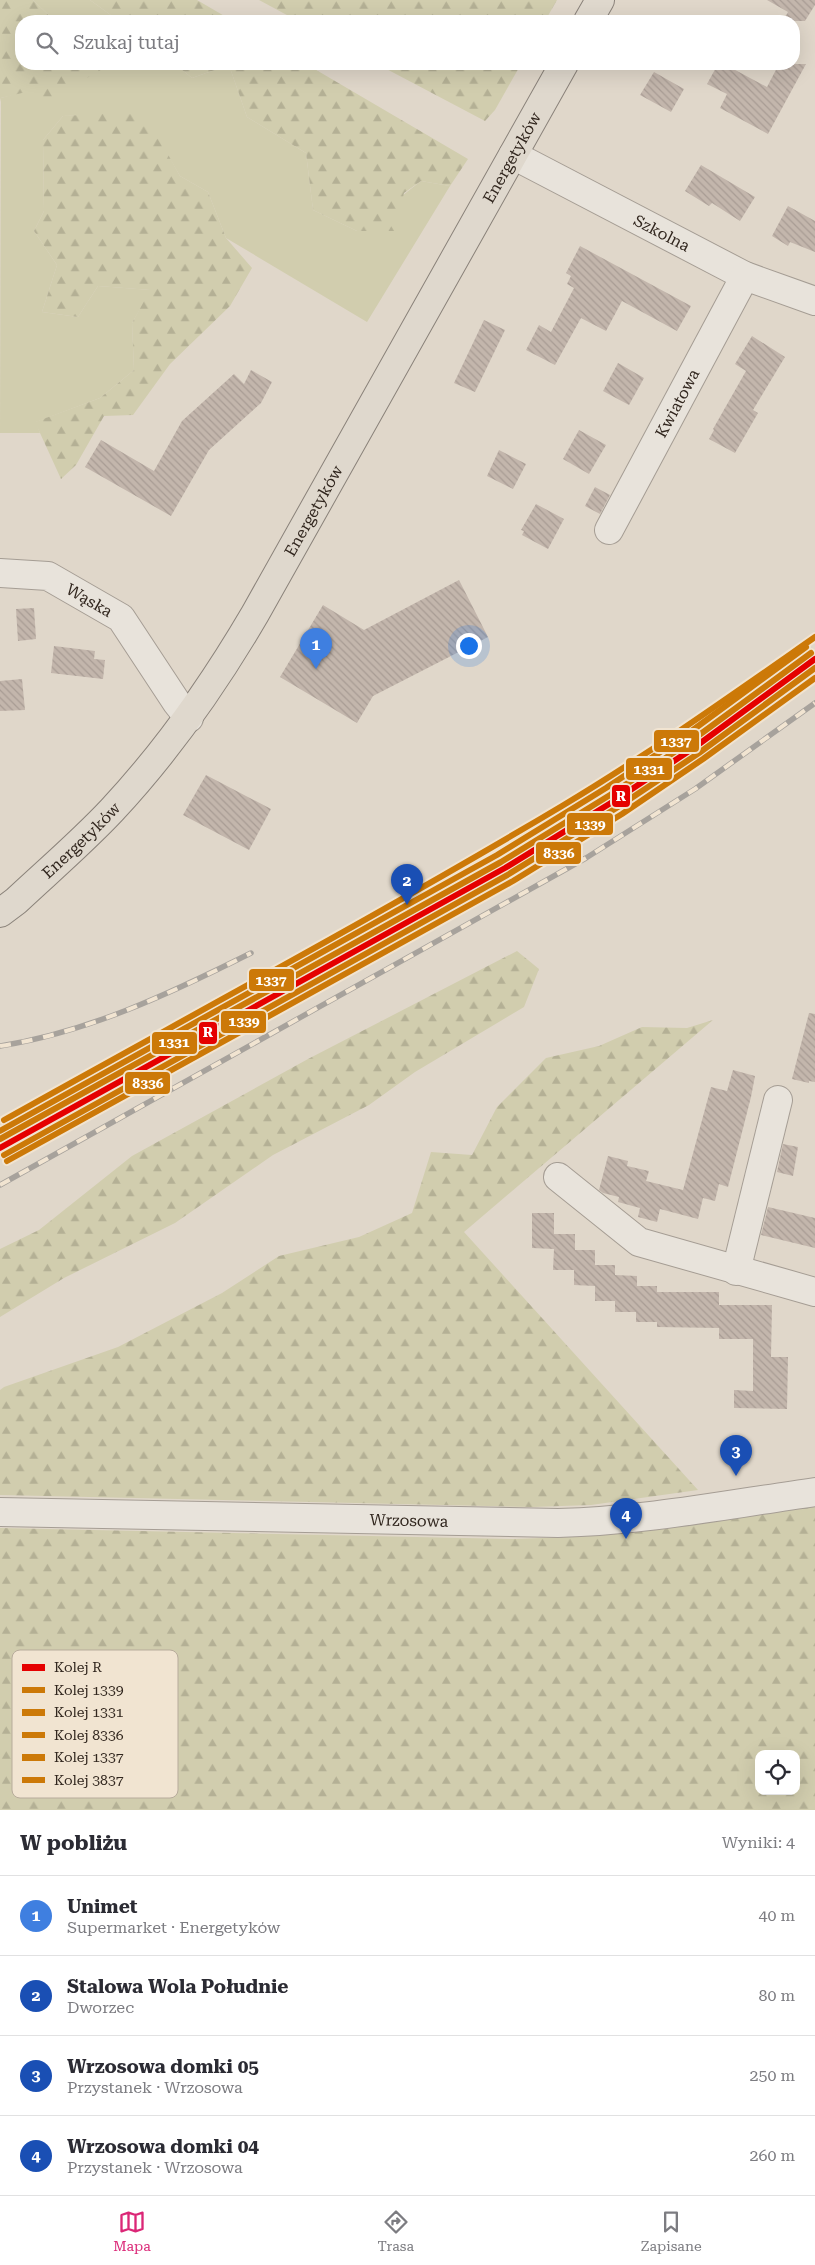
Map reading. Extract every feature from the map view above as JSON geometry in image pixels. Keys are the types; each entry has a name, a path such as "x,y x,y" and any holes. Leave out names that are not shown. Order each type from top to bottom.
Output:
{"main road":[{"path":"591,15 600,0"},
{"name":"Energetyków","path":"0,913 16,901 112,810 189,718 230,658 561,70"}],"street":[{"name":"Szkolna","path":"513,155 745,276 815,301"},
{"name":"Kwiatowa","path":"609,530 745,276"},
{"name":"Wąska","path":"0,573 48,576 121,618 189,718"},
{"path":"736,1271 778,1100"},
{"path":"558,1177 639,1242 815,1292"},
{"name":"Wrzosowa","path":"0,1512 558,1523 591,1522 666,1513 815,1492"}],"green space":[{"path":"0,0 33,0 49,15 15,15 15,70 101,70 44,103 26,92 1,98 0,102"},
{"path":"33,0 90,0 111,15 49,15"},
{"path":"90,0 197,0 223,15 111,15"},
{"path":"259,0 557,0 548,15 287,15"},
{"path":"97,70 182,70 192,78 215,70 231,70 247,117 306,153 313,210 357,231 421,181 450,186 367,322 226,238 208,192 180,176 159,140 90,115 63,116 43,140 44,211 34,231 57,265 42,312 78,317 98,286 151,290 132,323 134,370 100,398 36,422 40,433 0,433 1,98"},
{"path":"182,70 215,70 192,78"},
{"path":"231,70 316,70 468,159 450,186 421,181 404,193 395,231 357,231 313,210 306,153 247,117"},
{"path":"388,70 518,70 495,110 485,121"},
{"path":"128,112 160,140 180,176 208,192 226,238 252,268 230,306 170,364 133,415 104,416 76,465 61,479 35,422 100,398 134,370 132,323 150,290 98,286 78,317 42,312 57,265 34,231 44,211 43,140 63,116"},
{"path":"517,951 539,969 524,1007 415,1072 369,1105 273,1155 175,1223 64,1278 0,1317 0,1249 39,1230 132,1156 308,1059"},
{"path":"713,1020 464,1232 698,1490 591,1505 532,1507 0,1495 0,1390 4,1387 118,1347 222,1293 279,1256 359,1237 412,1213 431,1152 472,1155 497,1107 546,1058 599,1046 642,1027 687,1028"},
{"path":"815,1504 815,1810 0,1810 0,1528 513,1539 551,1538 665,1528"}],"building":[{"path":"767,0 815,0 815,5 805,21 800,21 800,15 786,15 788,12"},
{"path":"800,64 806,64 768,134 720,108 727,94 707,84 715,70 735,70 767,87 776,70 800,70"},
{"path":"654,72 684,89 671,112 640,95"},
{"path":"701,165 755,197 740,221 712,203 709,206 685,191"},
{"path":"788,206 815,221 815,252 790,242 788,246 772,236"},
{"path":"580,246 691,306 677,331 622,301 606,331 581,318 555,365 526,350 539,325 551,332 574,288 567,284 571,276 566,273"},
{"path":"484,320 505,330 475,392 454,383"},
{"path":"752,336 785,357 753,410 758,413 735,453 709,439 746,371 735,364"},
{"path":"618,363 644,378 629,405 603,391"},
{"path":"251,370 272,382 261,403 209,450 171,516 85,467 101,440 154,471 182,421 234,374 244,384"},
{"path":"579,430 606,445 589,474 563,459"},
{"path":"499,450 526,464 513,489 487,476"},
{"path":"595,487 610,495 600,514 585,506"},
{"path":"536,504 564,519 548,549 522,535 524,531 521,530"},
{"path":"459,580 488,637 373,696 357,723 280,677 323,605 364,630"},
{"path":"34,608 36,639 18,641 16,609"},
{"path":"54,646 95,651 94,659 105,660 103,679 51,673"},
{"path":"22,679 25,710 0,711 0,681"},
{"path":"206,775 271,809 249,850 183,815"},
{"path":"809,1013 815,1014 815,1082 809,1081 809,1083 792,1079"},
{"path":"733,1070 755,1076 751,1097 728,1187 719,1184 715,1201 703,1198 698,1219 660,1209 657,1222 638,1217 640,1208 618,1202 619,1197 603,1193 599,1190 608,1156 628,1161 627,1166 649,1171 646,1181 683,1190 711,1087 727,1091"},
{"path":"783,1144 798,1147 793,1176 777,1172"},
{"path":"768,1207 815,1218 815,1248 761,1235"},
{"path":"532,1213 554,1213 554,1234 575,1234 575,1250 595,1250 595,1265 615,1265 615,1275 637,1276 637,1286 657,1286 657,1292 719,1292 719,1305 772,1305 771,1357 788,1357 787,1409 734,1408 734,1390 753,1391 753,1339 719,1339 719,1328 657,1327 657,1322 636,1322 636,1312 615,1312 615,1301 595,1301 595,1286 574,1285 574,1270 553,1270 554,1249 532,1248"}],"railway":[{"path":"0,1185 586,858 695,789 815,703"},
{"path":"0,1046 33,1040 97,1021 160,996 251,953"}],"rail line":[{"name":"3837","path":"4,1120 354,926 562,806 658,745 815,637"},
{"name":"1337","path":"0,1131 497,855 606,788 686,735 806,647"},
{"name":"1331","path":"0,1139 501,862 610,795 691,741 811,653"},
{"name":"R","path":"0,1148 505,868 614,801 695,747 815,659"},
{"name":"1339","path":"4,1155 509,874 618,807 699,753 815,668"},
{"name":"8336","path":"7,1161 513,881 622,814 703,759 815,678"}],"place":[{"name":"Unimet","path":"316,669"},
{"name":"Stalowa Wola Południe","path":"407,905"},
{"name":"Wrzosowa domki 05","path":"736,1476"},
{"name":"Wrzosowa domki 04","path":"626,1539"}]}
